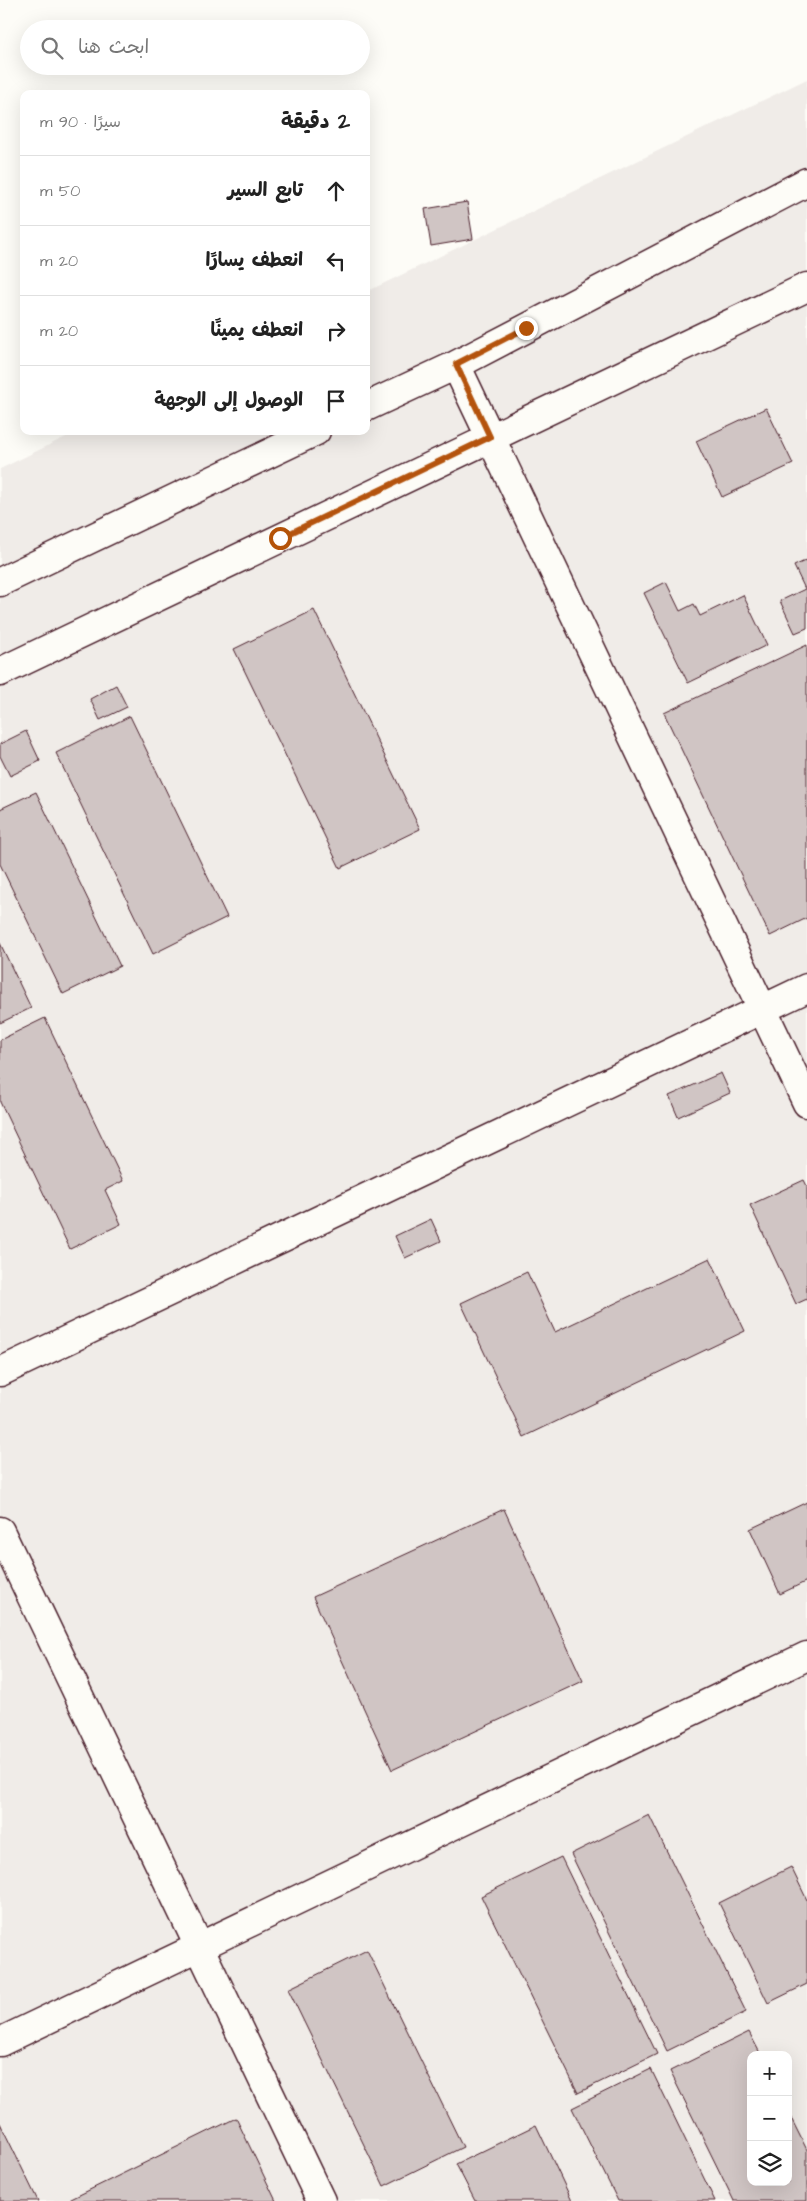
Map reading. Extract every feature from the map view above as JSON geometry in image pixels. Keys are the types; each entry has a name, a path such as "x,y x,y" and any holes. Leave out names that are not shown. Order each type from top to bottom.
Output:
{"street":[{"path":"370,406 456,364 807,182"},
{"path":"0,672 807,287"},
{"path":"456,364 807,1103"},
{"path":"0,582 308,435"},
{"path":"0,1372 807,988"},
{"path":"0,1531 321,2201"},
{"path":"0,2042 807,1656"}],"shaded area":[{"path":"807,79 807,2201 0,2201 0,469 70,435 370,435 370,290"}],"building":[{"path":"467,202 473,239 431,246 425,209"},
{"path":"766,408 793,464 722,497 696,441"},
{"path":"807,560 807,628 795,633 780,601 805,589 794,566"},
{"path":"666,582 680,611 694,604 700,616 743,595 767,645 688,683 644,593"},
{"path":"314,610 420,829 340,868 234,649"},
{"path":"807,645 807,918 770,936 664,713"},
{"path":"116,685 127,707 100,720 90,699"},
{"path":"130,716 227,917 153,954 56,753"},
{"path":"26,731 40,761 10,776 0,756 0,744"},
{"path":"36,792 120,966 63,994 0,864 0,809"},
{"path":"0,943 31,1008 0,1023"},
{"path":"45,1018 123,1181 105,1190 121,1224 70,1249 0,1102 0,1040"},
{"path":"721,1073 730,1093 678,1117 669,1096"},
{"path":"804,1180 807,1186 807,1299 796,1304 750,1205"},
{"path":"431,1219 441,1241 405,1258 395,1236"},
{"path":"710,1258 745,1331 524,1437 461,1303 527,1272 555,1332"},
{"path":"807,1502 807,1581 780,1594 750,1529"},
{"path":"504,1509 583,1681 392,1770 313,1597"},
{"path":"649,1815 746,2012 667,2051 571,1854"},
{"path":"561,1857 657,2054 578,2093 481,1896"},
{"path":"791,1867 807,1900 807,1984 768,2003 719,1903"},
{"path":"367,1950 463,2147 384,2186 288,1989"},
{"path":"749,2032 759,2051 747,2051 747,2186 792,2186 792,2120 807,2150 807,2201 734,2201 670,2071"},
{"path":"651,2069 715,2201 618,2201 572,2108"},
{"path":"236,2118 276,2201 67,2201"},
{"path":"0,2123 38,2201 0,2201"},
{"path":"536,2125 572,2201 475,2201 456,2164"}],"route":[{"path":"280,538 490,437 456,364 526,328"}]}
